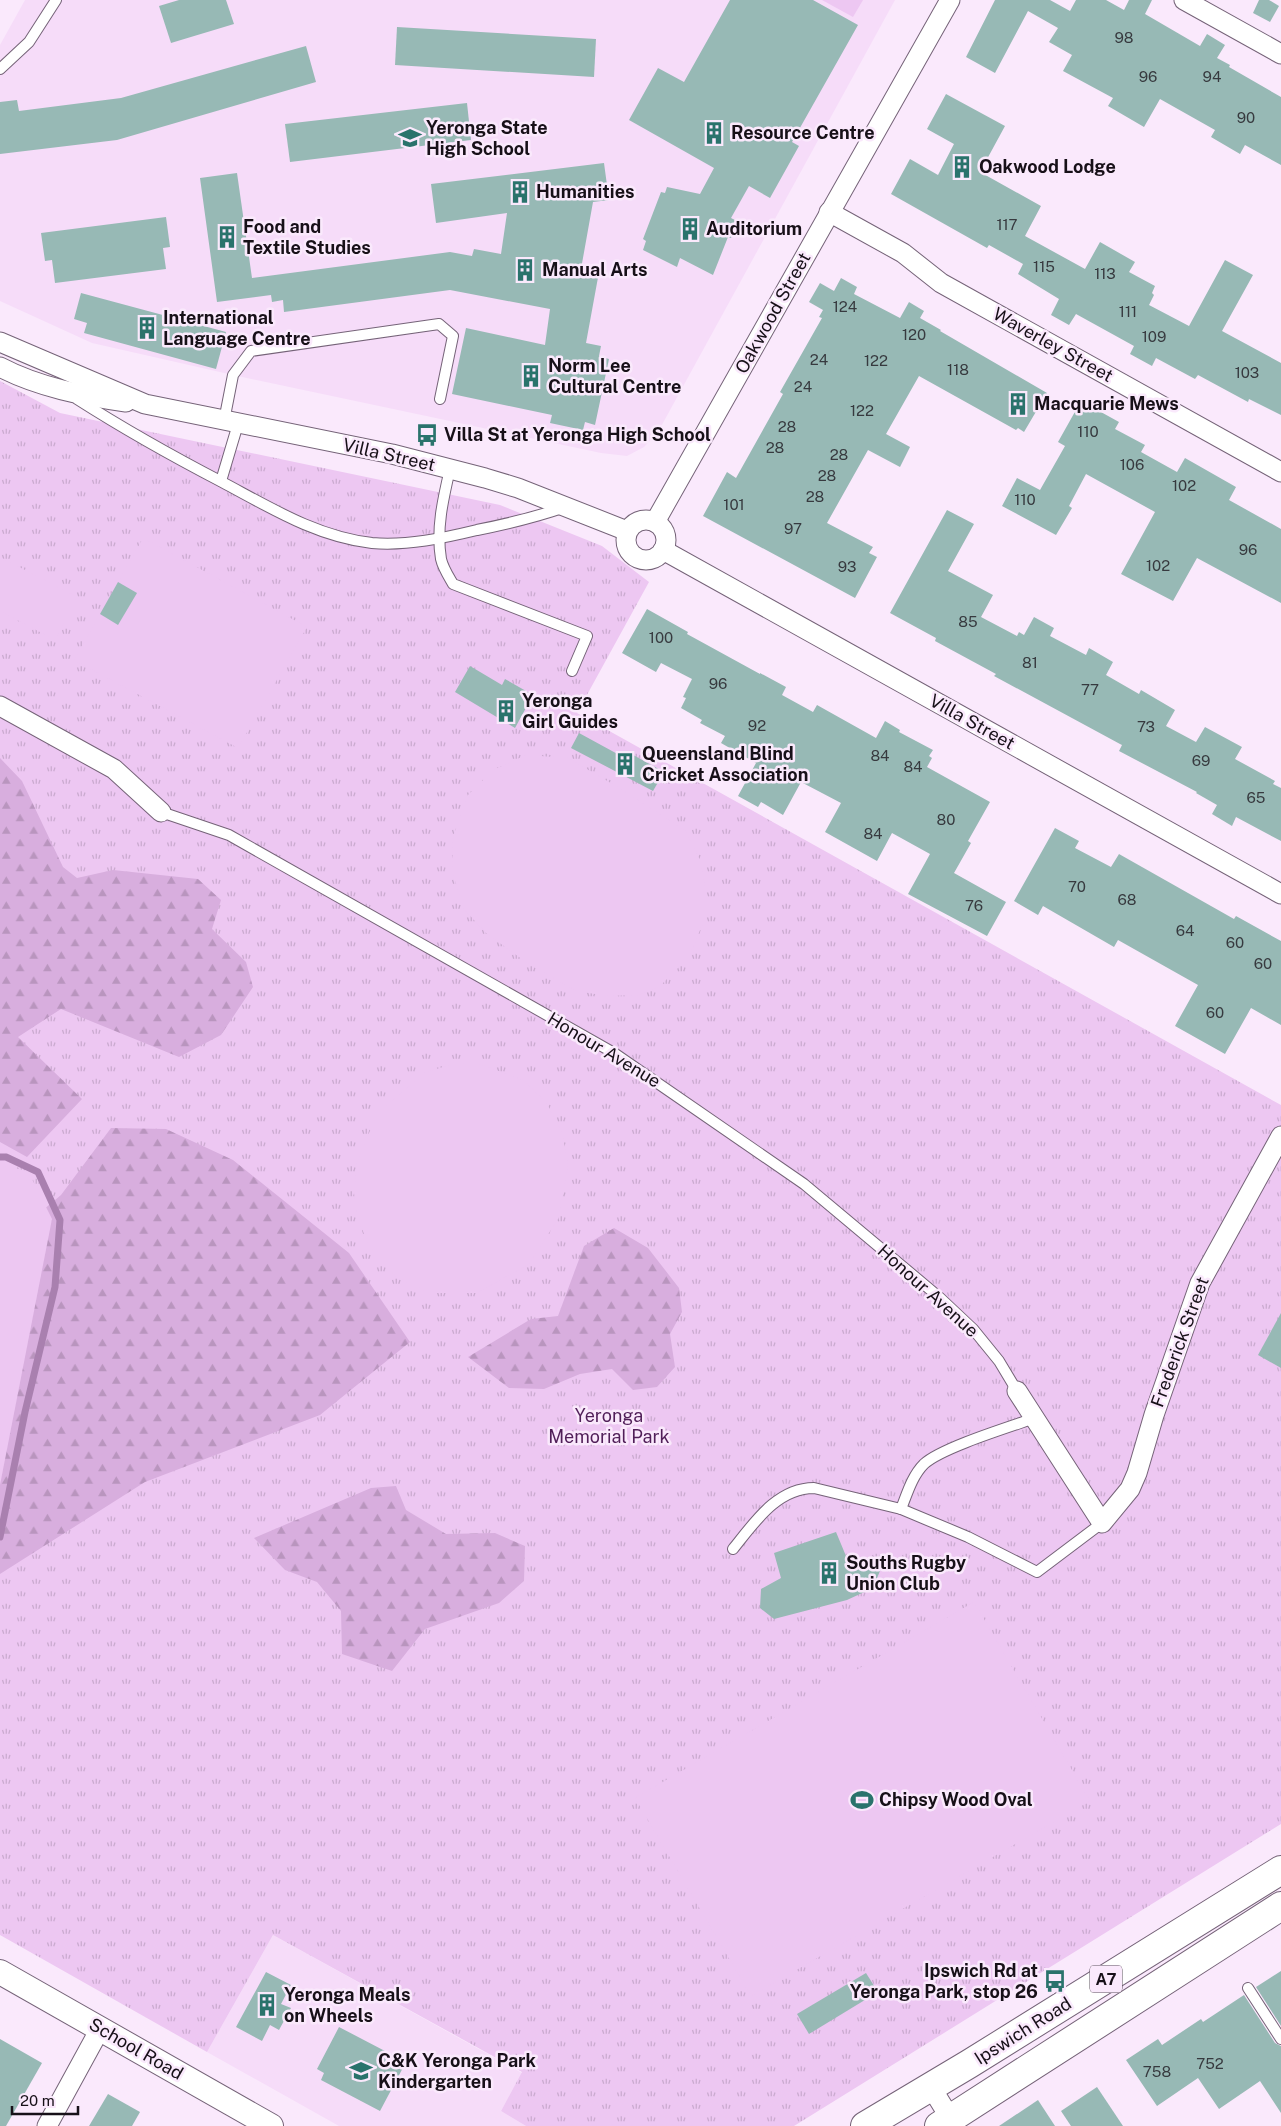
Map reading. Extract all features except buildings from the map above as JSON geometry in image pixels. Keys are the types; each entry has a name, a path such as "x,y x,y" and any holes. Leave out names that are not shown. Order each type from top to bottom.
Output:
{"highway":[{"name":"Ipswich Road","path":"865,2126 1281,1870"},
{"name":"Ipswich Road","path":"948,2124 1281,1906"}],"street":[{"name":"Oakwood Street","path":"655,522 950,0"},
{"path":"1184,0 1281,54"},
{"name":"Waverley Street","path":"829,212 903,253 940,283 1281,472"},
{"name":"Villa Street","path":"0,342 145,404"},
{"name":"Villa Street","path":"0,367 95,398 145,404 231,423 392,454 450,469 518,488 627,531"},
{"path":"649,520 655,522 660,526 666,537 663,550 653,559 639,559 628,551 626,544 627,531 636,522 649,520"},
{"name":"Villa Street","path":"663,550 1281,894"},
{"name":"Honour Avenue","path":"0,706 114,770 161,812"},
{"name":"Frederick Street","path":"1102,1523 1130,1489 1200,1283 1281,1136"},
{"name":"Honour Avenue","path":"1017,1391 1102,1523"},
{"name":"School Road","path":"0,1972 271,2126"},
{"path":"47,2126 100,2029"},
{"path":"931,2087 948,2124"}],"lane":[{"path":"0,69 29,42 56,0"},
{"path":"221,482 231,423 233,375 251,351 439,324 454,336 440,399"},
{"path":"63,389 142,439 221,482 301,523 346,538 374,543 440,538 535,518 566,507"},
{"path":"450,469 440,517 440,538 441,561 453,584 587,636 572,671"},
{"name":"Honour Avenue","path":"161,812 229,835 614,1053 690,1104 804,1184 939,1296 973,1329 999,1361 1017,1391"},
{"path":"901,1509 917,1472 925,1463 943,1452 1035,1418"},
{"path":"733,1549 770,1506 800,1488 814,1488 901,1509 968,1537 1038,1572 1102,1523"},
{"path":"1248,1988 1281,2039"}],"shaded area":[{"name":"Yeronga State High School","path":"25,0 895,0 658,432 644,447 627,456 601,453 92,343 0,301 0,45"},
{"path":"273,1935 522,2073 501,2111 526,2126 339,2126 207,2052"}],"green space":[{"path":"822,0 863,0 853,17"},
{"name":"Yeronga Memorial Park","path":"0,381 60,413 500,505 602,546 649,582 577,713 1281,1105 1281,1824 794,2126 526,2126 501,2111 522,2072 273,1935 207,2052 0,1935"},
{"path":"143,538 307,627 238,748 74,660"},
{"path":"0,557 77,597 55,640 0,611"},
{"path":"526,755 568,758 621,789 686,831 700,860 705,887 705,918 689,957 659,987 638,995 607,996 577,991 530,965 486,933 464,909 452,871 453,837 468,795 493,770"},
{"path":"0,758 22,781 63,867 77,878 113,870 198,879 221,900 212,929 246,962 253,987 221,1035 179,1057 61,1009 18,1037 82,1099 27,1157 0,1142"},
{"path":"477,1063 523,1080 546,1102 562,1132 568,1165 558,1219 529,1264 477,1293 430,1293 396,1277 369,1246 358,1219 354,1193 357,1162 377,1114 424,1073 449,1065"},
{"path":"111,1128 166,1129 233,1160 349,1253 410,1342 320,1415 145,1482 0,1574 0,1246 61,1195"},
{"path":"0,1165 28,1171 52,1219 0,1485"},
{"path":"614,1228 648,1248 679,1288 682,1312 670,1334 675,1367 657,1387 633,1390 612,1369 580,1374 544,1389 509,1388 468,1357 531,1319 558,1316 584,1246"},
{"path":"396,1486 406,1510 446,1534 495,1533 525,1546 524,1581 499,1603 425,1629 392,1671 342,1654 341,1611 317,1582 285,1570 254,1538 371,1488"},
{"name":"Chipsy Wood Oval","path":"974,1602 1090,1801 751,1996 635,1798"}],"waterway":[{"path":"0,1157 6,1157 38,1172 60,1220 55,1287 25,1412 0,1537"}],"place":[{"name":"Resource Centre","path":"714,133"},
{"name":"Yeronga State High School","path":"410,138"},
{"name":"Oakwood Lodge","path":"962,167"},
{"name":"Humanities","path":"520,192"},
{"name":"Auditorium","path":"690,229"},
{"name":"Food and Textile Studies","path":"227,237"},
{"name":"Manual Arts","path":"525,270"},
{"name":"International Language Centre","path":"147,328"},
{"name":"Norm Lee Cultural Centre","path":"531,376"},
{"name":"Macquarie Mews","path":"1018,404"},
{"name":"Villa St at Yeronga High School","path":"427,435"},
{"name":"Yeronga Girl Guides","path":"506,711"},
{"name":"Queensland Blind Cricket Association","path":"625,764"},
{"name":"Souths Rugby Union Club","path":"829,1573"},
{"name":"Chipsy Wood Oval","path":"862,1800"},
{"name":"Ipswich Rd at Yeronga Park, stop 26","path":"1055,1981"},
{"name":"Yeronga Meals on Wheels","path":"267,2005"},
{"name":"C&K Yeronga Park Kindergarten","path":"361,2071"}]}
